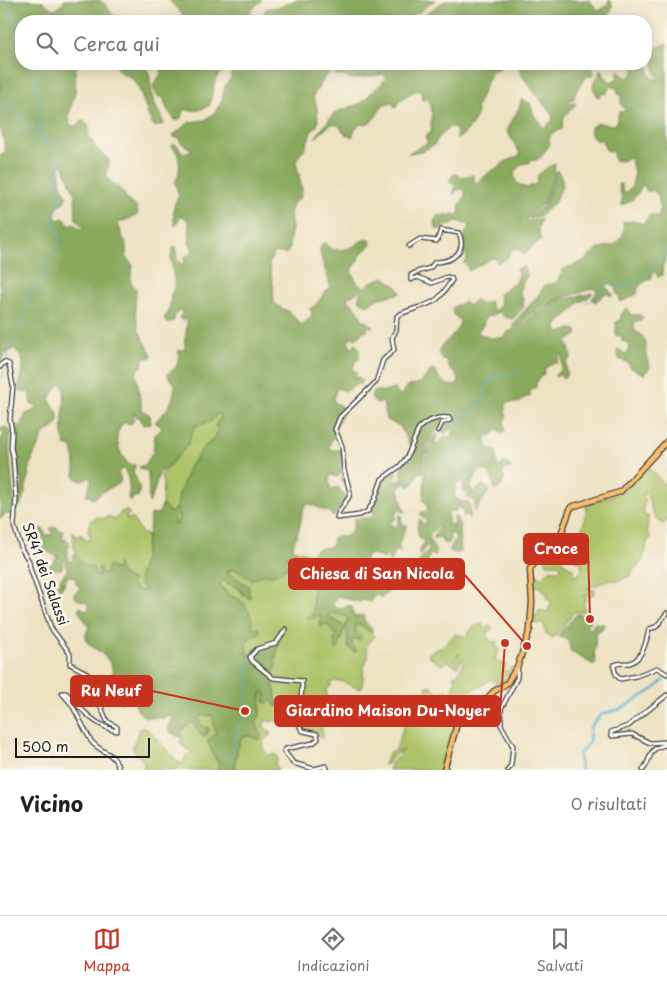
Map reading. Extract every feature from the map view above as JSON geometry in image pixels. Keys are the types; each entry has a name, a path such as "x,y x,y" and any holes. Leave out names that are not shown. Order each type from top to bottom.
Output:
{"main road":[{"path":"444,770 459,717 482,705 493,692 507,683 518,665 530,629 531,567 542,554 560,554 565,550 561,531 572,506 620,492 667,441"}],"street":[{"path":"409,246 420,239 437,242 441,230 457,232 461,236 462,242 460,250 454,257 446,262 436,262 428,270 411,275 411,280 417,277 432,283 447,277 452,278 452,280 434,302 397,316 396,330 392,338 394,350 383,360 376,382 340,417 335,429 342,446 344,470 350,492 349,497 339,510 337,518 360,515 368,511 375,499 382,479 400,466 407,457 422,424 441,417 449,418 450,420 442,423 438,431"},
{"name":"SR41 dei Salassi","path":"0,367 4,362 9,364 13,381 10,419 16,499 14,526 18,539 29,561 51,628 70,654 70,664 87,673 90,693 101,707 107,721 117,727 117,731 94,721 66,693 62,693 72,705 91,741 94,745 113,756 119,770"},
{"path":"667,613 656,627 649,629 645,644 637,658 629,663 617,663 614,665 614,668 618,678 621,679 636,676 657,668 667,674"},
{"path":"286,629 276,643 257,648 250,658 273,678 302,681 300,727 303,730 317,734 318,739 313,743 284,751 293,763 314,769 326,766 327,768 324,770"},
{"path":"508,770 511,765 513,746 502,727 501,710 515,684 518,665"},
{"path":"643,770 648,763 651,752 656,748 665,746 665,742 650,743 632,734 612,736 611,732 628,726 667,695"}],"green space":[{"path":"0,0 42,1 56,10 65,0 99,0 106,5 114,15 15,15 15,70 76,70 75,92 69,116 70,124 77,126 82,120 87,124 89,128 88,139 109,160 109,167 106,170 107,177 122,191 129,202 136,206 138,213 136,216 118,223 126,243 126,257 133,266 130,281 136,289 135,310 139,331 152,355 150,358 143,357 142,367 137,370 136,374 142,410 150,415 151,424 143,425 140,417 137,417 134,412 133,422 130,424 122,423 117,435 119,448 123,456 131,466 134,464 135,466 133,473 138,485 139,494 138,497 133,497 131,502 128,498 128,479 123,468 118,473 121,479 119,484 105,490 93,499 86,495 91,477 81,481 75,476 72,447 65,445 63,438 64,388 63,385 59,384 49,399 57,411 58,423 43,436 35,451 22,501 16,511 18,493 22,482 16,467 15,428 22,424 26,414 33,411 38,405 31,404 30,393 19,390 23,363 22,358 14,348 4,356 0,363 0,156 6,152 3,135 0,130","holes":["63,165 75,195 76,219 84,228 79,229 74,223 69,226 65,219 59,220 54,216 56,209 64,202 67,195 61,182 60,166"]},
{"path":"169,0 262,0 249,15 183,15"},
{"path":"295,0 435,0 413,15 263,15 268,8 280,7"},
{"path":"448,0 589,0 599,11 606,5 608,8 608,1 610,0 612,6 609,15 424,15"},
{"path":"667,43 667,256 662,267 663,275 658,277 655,272 652,272 652,278 640,286 637,294 621,302 619,301 620,297 617,294 616,287 608,284 605,286 614,295 611,296 606,293 595,302 592,299 597,292 594,288 556,300 542,309 531,313 521,324 513,327 517,319 538,296 545,285 556,283 564,269 584,261 599,248 615,245 624,233 623,222 633,221 643,224 650,215 657,216 659,214 660,204 656,192 653,190 648,192 642,184 634,197 621,205 622,198 618,184 621,184 625,193 632,186 634,171 631,160 629,157 621,161 614,160 613,152 606,150 602,140 595,140 591,134 591,127 598,123 616,124 619,112 623,112 625,109 621,105 621,95 618,94 618,90 613,86 610,87 606,94 602,93 599,97 597,96 593,87 600,70 603,71 604,76 611,82 618,78 618,71 620,70 628,78 634,70 649,70 651,77 659,80 652,57 652,48 655,49"},
{"path":"148,70 154,101 164,124 155,127 151,122 138,86 131,78 119,71"},
{"path":"161,70 221,70 215,81 209,106 198,110 184,110 180,119 176,121 167,109 163,97 159,97 153,88"},
{"path":"232,70 334,70 326,75 313,96 317,107 317,126 311,132 305,149 296,161 302,190 300,198 294,202 290,213 292,230 289,241 290,248 286,254 275,252 269,263 274,303 288,311 302,325 311,317 312,312 309,309 315,306 330,286 320,253 320,248 324,242 332,250 340,250 350,248 364,240 370,240 371,244 362,253 351,272 359,285 365,287 371,282 384,277 397,287 401,293 377,299 367,305 360,301 360,290 347,297 348,301 358,310 362,319 373,326 372,328 368,325 367,331 362,331 360,336 355,339 351,336 348,342 352,349 356,344 359,349 359,359 355,361 353,369 357,373 355,378 359,377 362,380 361,384 354,385 347,391 337,388 333,399 334,402 345,409 334,430 336,437 332,438 329,447 332,450 341,450 345,481 342,483 341,481 343,475 341,472 338,477 331,475 329,483 333,490 335,487 339,488 342,494 348,497 333,517 330,512 306,504 293,549 310,554 317,549 329,547 332,545 333,538 337,536 344,537 350,534 354,519 374,517 372,509 382,481 395,471 398,473 393,481 402,481 402,465 412,449 419,429 423,425 446,418 449,420 437,430 429,442 424,456 423,472 418,473 413,485 408,487 406,484 403,484 399,488 405,512 399,510 395,515 396,519 391,521 390,524 397,527 400,514 402,524 407,525 398,546 401,552 397,550 392,555 393,558 390,563 387,555 384,559 372,554 366,556 366,569 375,585 389,588 390,591 381,598 378,595 374,596 370,602 363,600 359,602 338,596 332,606 342,609 349,605 352,607 355,617 363,615 365,622 372,629 372,633 359,624 355,625 356,633 362,639 351,641 357,651 355,652 348,647 348,632 345,629 348,620 346,616 334,613 328,615 328,617 341,624 344,629 338,649 336,649 334,642 336,634 327,624 322,627 320,626 321,617 318,615 313,619 306,617 313,615 313,585 298,558 289,554 285,561 287,568 272,575 263,574 252,580 235,569 227,571 249,586 248,592 251,598 248,598 237,587 223,581 220,584 225,592 243,603 250,614 253,628 258,628 260,631 258,635 248,639 246,648 248,656 257,648 279,643 272,678 278,707 272,700 265,703 265,692 263,690 261,693 260,715 256,723 261,735 260,740 250,736 242,736 235,759 236,770 219,770 219,765 208,743 208,740 216,734 212,715 202,715 198,719 202,726 208,728 206,737 202,736 192,722 182,730 180,737 170,732 168,728 173,719 171,716 163,718 144,717 138,711 134,702 126,699 121,703 111,691 112,668 108,660 88,642 86,633 89,627 78,610 80,607 88,611 87,603 75,598 74,594 80,588 76,583 75,577 68,576 62,588 59,589 57,584 61,583 60,579 67,571 66,562 65,560 63,562 64,565 61,569 49,566 59,556 56,557 51,553 44,552 43,549 46,546 40,528 44,530 45,534 50,535 53,533 50,528 57,527 60,531 63,530 63,541 66,539 70,544 67,553 70,562 74,554 87,567 93,568 97,577 100,574 99,567 105,575 108,566 116,570 118,563 121,574 133,581 130,584 140,591 145,591 141,584 140,571 143,566 150,515 159,513 162,505 170,513 176,508 174,523 177,525 179,519 177,509 179,495 189,468 203,448 214,439 217,433 216,425 222,417 218,414 211,421 195,426 187,446 159,473 149,503 148,472 141,470 139,467 146,464 153,452 155,435 162,429 156,421 168,408 173,396 175,383 169,378 168,374 176,367 179,350 185,350 187,318 183,321 179,318 183,312 180,310 174,316 174,321 167,323 164,318 169,312 171,295 175,286 171,260 172,249 176,246 177,260 181,264 184,263 185,257 192,253 193,250 189,242 189,222 182,215 175,226 174,207 179,196 175,182 179,172 179,164 177,152 172,146 173,144 177,145 183,153 190,152 191,149 173,135 190,122 205,120 214,113 221,103 226,84 231,78"},
{"path":"343,70 496,70 491,73 476,107 477,116 465,133 457,139 456,129 451,126 439,137 434,145 423,151 408,153 428,143 425,137 432,131 430,103 428,99 422,100 422,93 418,90 405,97 396,107 394,107 394,102 384,104 372,121 360,124 355,129 352,137 346,134 338,125 331,124 315,138 334,113 361,103 386,77 383,74 354,79 335,74"},
{"path":"520,70 593,70 594,73 593,76 587,76 577,90 574,99 569,102 571,104 576,103 565,115 562,129 552,133 549,138 550,144 541,157 522,164 514,173 517,183 527,188 537,183 538,175 555,164 554,174 543,204 526,219 528,221 541,220 538,229 541,241 536,243 525,255 522,254 522,251 514,248 507,258 497,263 496,258 492,258 469,271 466,264 463,263 467,256 463,251 462,242 470,224 455,221 451,225 444,224 445,229 440,228 437,230 434,221 438,215 443,216 446,214 450,216 454,214 455,217 460,211 459,206 465,197 465,191 463,189 457,190 453,195 456,184 449,182 452,176 455,174 462,177 473,175 475,183 477,183 503,163 520,155 507,131 520,106 521,100 530,103 534,115 544,128 553,120 552,115 523,77"},
{"path":"557,170 563,183 557,200 540,216 530,219 544,206"},
{"path":"523,267 528,276 522,283 520,290 524,306 513,319 504,317 499,312 485,318 483,326 478,331 480,334 490,338 502,338 508,332 522,325 533,315 556,301 593,293 578,303 557,325 556,329 560,333 570,329 577,330 577,335 566,342 571,358 566,364 567,375 564,378 559,375 555,377 561,369 563,354 557,363 553,363 544,369 545,372 536,383 536,387 530,391 530,397 525,397 520,403 506,403 505,431 500,434 500,429 491,436 488,435 486,440 489,448 496,451 498,468 505,462 512,467 504,469 502,474 505,477 500,487 494,490 489,473 479,470 470,489 475,492 483,485 490,490 475,512 475,502 467,497 468,492 462,491 464,482 460,482 455,486 456,490 454,493 456,498 468,502 470,505 470,517 466,514 463,517 464,510 458,507 455,511 448,512 448,525 452,524 454,529 454,517 456,517 460,525 461,551 456,554 449,550 456,539 453,533 450,534 450,542 447,544 442,542 441,537 433,538 438,526 429,535 436,555 430,554 427,563 420,565 419,561 430,548 429,546 425,547 420,555 418,554 424,542 419,537 417,526 419,520 421,520 422,524 426,524 426,521 420,515 428,509 426,502 423,500 426,457 428,449 437,434 438,436 434,443 438,444 444,437 453,435 452,429 445,434 442,431 443,425 450,422 451,418 447,415 418,428 410,446 400,426 386,420 383,402 375,403 371,397 372,393 395,388 398,395 401,395 408,386 421,381 431,370 435,370 444,383 450,385 458,384 459,380 456,374 450,370 447,360 443,360 439,353 441,346 453,335 459,325 460,321 452,309 465,302 467,305 471,305 475,299 480,305 489,301 496,311 501,303 499,294 515,284 519,275 516,269"},
{"path":"626,308 630,315 640,315 643,317 641,321 635,323 634,327 635,331 642,336 645,342 646,356 650,368 644,374 631,368 627,362 619,359 618,349 627,354 630,344 622,341 621,335 616,336 616,322 621,319 621,315"},
{"path":"219,413 222,416 216,425 217,433 214,439 203,448 189,468 179,495 177,509 179,521 175,525 175,509 170,513 162,505 163,484 161,475 179,454 195,426 209,422"},
{"path":"6,427 11,432 9,448 14,503 11,514 6,514 0,519 0,441 4,434 0,429"},
{"path":"647,465 667,488 667,521 663,524 656,518 646,493 644,494 643,496 646,501 643,506 644,515 648,516 647,532 651,537 647,542 641,563 633,570 630,576 618,581 610,580 588,588 596,591 591,597 583,595 586,599 584,602 585,611 574,612 559,631 555,633 553,638 546,634 543,622 535,624 535,620 532,619 532,615 538,615 539,610 547,612 552,602 545,597 548,594 542,591 542,587 532,586 531,571 543,578 549,570 562,570 559,564 547,564 544,556 560,555 564,563 574,570 574,578 582,571 581,563 566,554 583,526 586,516 586,504 620,493"},
{"path":"126,510 130,514 126,515 127,519 132,518 142,534 147,535 141,569 141,584 145,591 140,591 130,584 134,581 121,574 118,563 117,569 107,569 106,575 100,573 96,577 90,566 87,567 77,558 74,549 73,531 76,537 81,534 88,541 91,538 88,531 90,521 98,517 103,519 110,516 112,519 116,519 121,512"},
{"path":"290,554 301,560 302,566 313,581 313,615 307,617 313,618 318,615 322,618 336,634 335,638 338,648 344,629 341,624 328,617 330,613 346,616 348,620 345,626 348,644 355,652 351,641 354,639 358,640 361,637 356,633 355,625 363,626 374,636 366,646 368,657 364,667 362,688 356,688 340,681 331,682 331,686 326,690 328,703 324,702 320,710 323,738 305,732 297,725 279,720 270,722 265,720 264,728 271,732 271,734 263,741 263,749 268,755 275,754 278,759 275,764 278,770 236,770 234,764 237,746 241,737 250,736 256,739 260,732 256,723 260,713 263,690 265,692 265,703 272,700 274,705 278,707 272,678 276,666 275,659 279,643 249,657 245,644 250,637 258,635 259,630 253,628 248,610 240,600 230,597 220,584 223,581 237,587 244,595 249,594 249,588 231,576 227,571 235,569 252,579 259,575 272,575 283,570 286,558"},
{"path":"577,614 581,614 591,621 591,623 588,622 586,625 589,629 595,623 604,624 603,628 595,634 594,655 596,662 594,665 571,652 568,640 557,636"},
{"path":"482,624 485,630 489,626 493,628 486,634 490,641 498,642 495,646 500,649 495,661 507,665 505,668 506,673 512,667 515,669 505,683 495,683 491,679 459,697 456,705 459,708 463,707 464,704 470,703 471,705 458,715 442,770 389,770 392,763 403,750 384,764 389,753 393,752 397,747 409,710 412,707 421,716 424,715 419,706 426,704 429,700 426,690 427,686 430,685 439,693 447,690 445,703 450,696 454,696 452,691 456,679 453,675 457,675 463,665 463,659 458,667 454,665 459,658 459,654 452,664 446,660 445,664 441,665 429,657 429,653 450,640 455,634 466,637 473,627"},
{"path":"202,715 212,715 213,717 216,734 208,743 219,765 219,770 143,770 144,763 132,747 141,728 149,731 177,761 183,764 186,755 193,753 181,745 182,732 192,722 202,736 207,735 209,728 202,726 198,719"}],"waterway":[{"path":"0,0 6,2 15,21"},
{"path":"37,70 34,82 39,100 39,124 43,133"},
{"path":"0,386 12,343 27,310 29,296 42,279 45,264 60,248 61,241 54,223 60,202 56,152 44,136 34,128 8,98"},
{"path":"0,102 7,113 20,123 28,134 49,144"},
{"path":"627,103 667,132"},
{"path":"586,303 594,299 601,289 607,285 622,286 637,281 654,267 667,249"},
{"path":"442,428 455,425 478,406 483,400 493,377 506,377 521,367"},
{"path":"230,762 247,700 250,660"},
{"path":"581,770 579,755 589,742 590,727 602,714 621,709 654,689 663,681"}],"place":[{"name":"Croce","path":"590,619"},
{"name":"Giardino Maison Du-Noyer","path":"505,643"},
{"name":"Chiesa di San Nicola","path":"527,646"},
{"name":"Ru Neuf","path":"245,711"}]}
